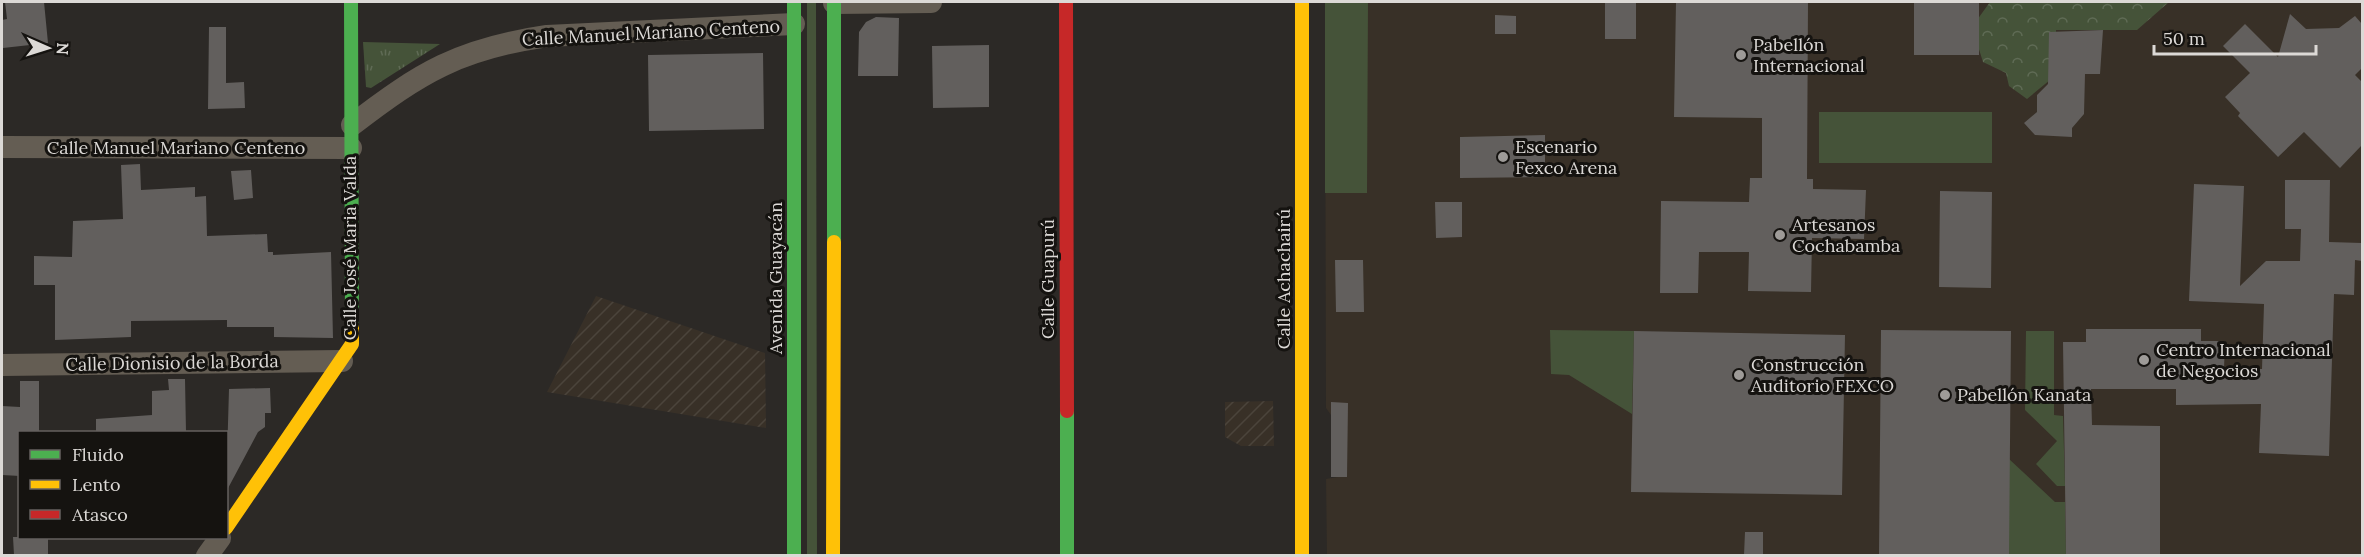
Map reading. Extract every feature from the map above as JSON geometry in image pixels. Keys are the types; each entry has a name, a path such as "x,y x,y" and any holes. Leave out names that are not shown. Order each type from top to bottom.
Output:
{"street":[{"name":"Calle José Maria Valda","path":"228,525 352,344 351,2"},
{"name":"Avenida Guayacán","path":"794,2 794,555"},
{"path":"832,555 834,2 931,2"},
{"name":"Calle Guapurú","path":"1066,2 1067,555"},
{"name":"Calle Achachairú","path":"1302,2 1302,555"},
{"name":"Calle Manuel Mariano Centeno","path":"352,125 397,90 436,66 469,52 508,42 547,36 794,24"},
{"name":"Calle Manuel Mariano Centeno","path":"2,147 351,148"},
{"name":"Calle Dionisio de la Borda","path":"2,365 342,361"},
{"path":"207,555 219,539"}],"shaded area":[{"path":"1325,2 2362,2 2362,555 1327,555 1326,479 1338,477 1331,415 1326,408"},
{"path":"596,296 765,353 766,428 547,392"},
{"path":"1273,401 1274,446 1241,446 1225,437 1225,402"}],"green space":[{"path":"807,2 816,2 817,556 807,555"},
{"path":"1325,2 1368,2 1367,193 1325,193"},
{"path":"1990,2 2169,2 2137,30 2056,30 2056,75 2027,99 2009,86 2006,73 1983,62 1972,27"},
{"path":"363,42 440,44 371,88 366,87"},
{"path":"1819,112 1992,112 1992,163 1819,163"},
{"path":"1550,330 1634,331 1632,414 1569,375 1551,374"},
{"path":"2026,331 2054,331 2054,415 2063,416 2065,486 2057,486 2036,464 2057,441 2025,410"},
{"path":"2009,459 2055,502 2065,502 2066,555 2009,556"}],"building":[{"path":"5,2 44,2 48,43 3,48 2,20 7,19"},
{"path":"1605,2 1636,2 1636,39 1605,39"},
{"path":"1676,2 1808,2 1807,179 1813,179 1813,189 1866,190 1864,239 1812,238 1811,292 1748,291 1749,252 1699,252 1698,293 1660,293 1661,201 1749,202 1750,178 1762,178 1762,118 1674,117"},
{"path":"1914,2 1979,2 1979,55 1914,55"},
{"path":"2290,14 2306,29 2339,28 2355,16 2362,24 2362,68 2355,75 2362,82 2362,145 2340,168 2304,132 2278,157 2238,116 2240,113 2225,97 2250,73 2223,46 2245,24 2278,57"},
{"path":"1495,15 1516,16 1516,34 1495,34"},
{"path":"876,17 899,18 898,76 858,76 859,32 866,22"},
{"path":"209,27 226,27 226,83 244,82 245,108 208,109"},
{"path":"2103,30 2100,74 2085,74 2084,114 2072,128 2072,137 2035,135 2024,123 2037,112 2037,95 2048,84 2049,32"},
{"path":"989,45 989,107 933,108 932,46"},
{"path":"763,53 764,129 649,131 648,55"},
{"name":"Escenario Fexco Arena","path":"1545,135 1545,177 1460,178 1460,137"},
{"path":"140,164 141,190 195,187 195,197 206,196 207,236 267,234 268,252 273,252 273,255 331,252 333,338 274,337 274,327 227,327 227,320 131,321 131,337 55,340 55,285 34,285 34,256 72,257 73,221 123,219 121,165"},
{"path":"251,170 253,198 234,200 231,171"},
{"path":"2285,180 2330,180 2329,242 2362,243 2362,261 2355,260 2354,295 2334,294 2329,456 2259,453 2261,404 2176,405 2176,389 2091,389 2092,425 2160,426 2160,555 2066,555 2063,342 2086,342 2086,329 2201,329 2201,341 2225,341 2224,369 2262,369 2264,304 2189,301 2194,184 2244,186 2240,286 2266,261 2300,261 2301,229 2285,229"},
{"path":"1940,191 1992,192 1991,288 1939,287"},
{"path":"1435,202 1462,202 1462,237 1436,238"},
{"path":"1335,260 1363,260 1364,312 1336,312"},
{"name":"Pabellón Kanata","path":"1881,330 2011,331 2009,555 1879,555"},
{"name":"Construcción Auditorio FEXCO","path":"1634,331 1845,335 1842,495 1631,492"},
{"path":"168,379 185,379 186,431 96,431 96,419 152,415 152,391 169,390"},
{"path":"20,381 39,381 39,431 18,431 18,476 2,475 2,406 20,407"},
{"path":"270,388 271,413 265,413 265,427 258,432 228,488 228,431 229,389"},
{"path":"1331,402 1348,403 1347,477 1331,477"},
{"path":"1745,532 1763,532 1763,555 1744,555"},
{"path":"13,537 48,539 48,555 14,555"}],"traffic: fast":[{"path":"351,2 352,326"},
{"path":"794,2 794,556"},
{"path":"834,2 834,242"},
{"path":"1067,411 1067,556"}],"traffic: slow":[{"path":"1302,2 1302,556"},
{"path":"833,556 834,242"},
{"path":"228,525 352,344 352,326"}],"traffic: jam":[{"path":"1066,2 1067,411"}],"place":[{"name":"Pabellón Internacional","path":"1741,55"},
{"name":"Escenario Fexco Arena","path":"1503,157"},
{"name":"Artesanos Cochabamba","path":"1780,235"},
{"name":"Centro Internacional de Negocios","path":"2144,360"},
{"name":"Construcción Auditorio FEXCO","path":"1739,375"},
{"name":"Pabellón Kanata","path":"1945,395"}]}
